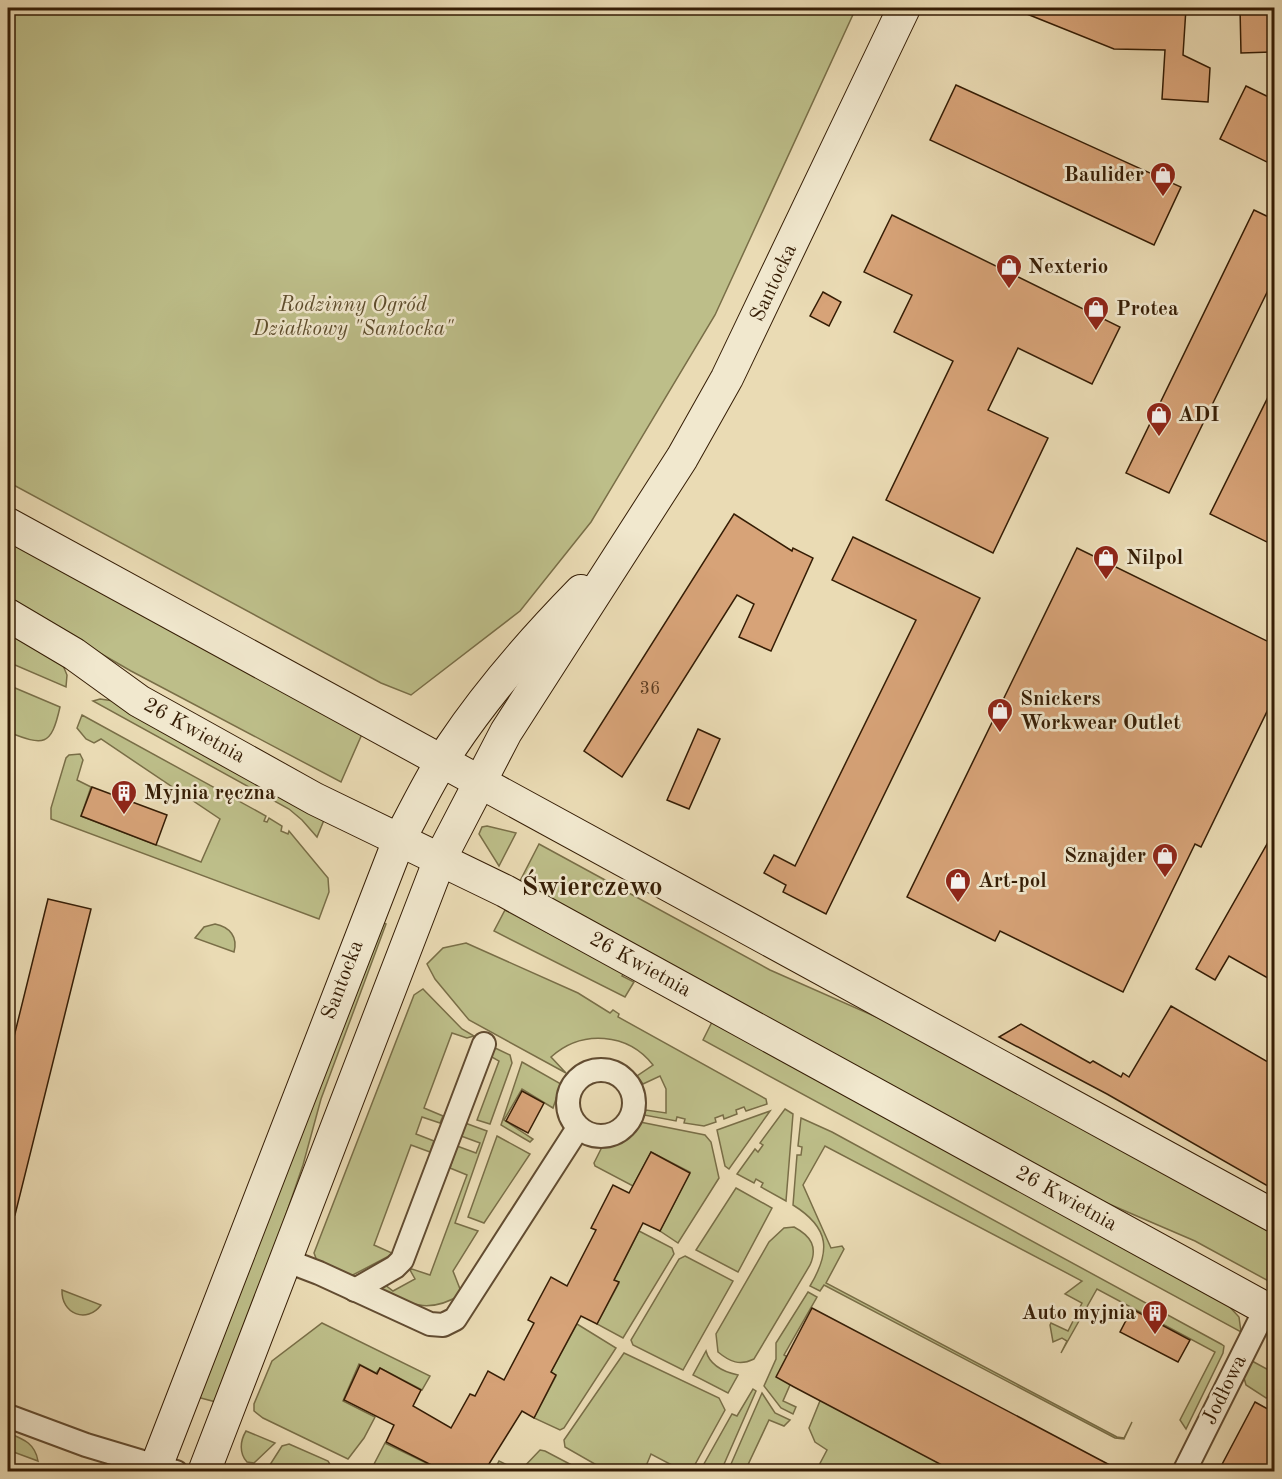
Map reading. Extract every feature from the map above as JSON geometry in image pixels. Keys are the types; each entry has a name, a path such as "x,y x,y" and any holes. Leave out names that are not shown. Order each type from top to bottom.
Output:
{"street":[{"name":"Santocka","path":"204,1472 440,859 479,780 623,548 682,458 733,369 904,8"},
{"path":"8,524 1275,1216"},
{"name":"Santocka","path":"8,1416 63,1438 162,1470 399,840 442,761 476,712 524,650 623,548"},
{"name":"26 Kwietnia","path":"8,615 74,654 139,701 315,799 505,891 1270,1311"},
{"path":"355,1290 395,1267 402,1260 484,1044"},
{"path":"285,1260 430,1324 443,1325 455,1319 578,1128"},
{"name":"Jodłowa","path":"1184,1472 1270,1311"}],"green space":[{"name":"Rodzinny Ogród Działkowy \"Santocka\"","path":"8,8 856,8 715,315 591,522 520,611 411,695 381,683 8,482"},
{"path":"8,540 362,734 341,782 131,671 8,600"},
{"path":"8,631 62,663 67,675 66,687 8,662"},
{"path":"8,685 60,707 53,730 44,740 30,740 8,732"},
{"path":"100,699 114,701 324,820 317,837 289,809 93,701"},
{"path":"82,715 266,816 264,821 267,822 269,818 282,826 281,831 288,834 289,831 328,878 329,892 319,919 51,819 51,808 66,758 69,755 80,754 83,760 77,780 91,787 81,816 201,862 220,819 101,739 94,743 86,739 77,728"},
{"path":"487,826 516,833 499,866 479,834 482,827"},
{"path":"539,844 770,970 899,1027 1274,1231 1274,1284 1195,1241 1067,1186 519,883"},
{"path":"505,910 624,973 622,976 634,982 625,997 494,931"},
{"path":"380,922 386,924 321,1099 303,1165 281,1229 216,1402 197,1397"},
{"path":"215,924 229,930 232,934 235,942 234,952 195,938 204,927"},
{"path":"466,943 578,993 610,1013 613,1010 619,1014 618,1017 766,1099 767,1104 746,1111 744,1107 736,1110 737,1114 724,1119 723,1115 715,1118 716,1122 704,1126 684,1123 685,1119 677,1117 676,1121 644,1115 646,1110 666,1113 666,1089 660,1076 643,1084 637,1076 653,1065 631,1046 604,1038 576,1042 551,1057 566,1073 469,1020 435,979 427,964 443,948"},
{"path":"423,989 462,1029 474,1036 467,1038 452,1033 424,1108 443,1116 440,1123 422,1117 416,1134 434,1141 430,1152 411,1145 374,1245 392,1253 391,1255 349,1277 317,1261 314,1253 414,995"},
{"path":"712,1022 1227,1304 1239,1317 1241,1332 703,1040"},
{"path":"493,1047 510,1055 512,1063 490,1124 477,1120 499,1061 490,1056"},
{"path":"522,1062 561,1084 553,1108 522,1089 504,1120 533,1139 530,1142 501,1125"},
{"path":"785,1109 793,1114 786,1201 761,1187 763,1183 756,1179 754,1183 737,1174 755,1149 758,1152 763,1145 760,1143"},
{"path":"770,1111 729,1169 725,1166 717,1130"},
{"path":"801,1118 832,1132 1224,1346 1223,1353 1186,1429 1180,1420 1215,1352 1097,1289 1061,1353 1067,1341 1062,1338 1053,1342 1050,1325 1051,1323 1068,1331 1082,1303 1065,1294 1082,1281 825,1146 803,1185 831,1248 842,1246 844,1249 826,1283 1117,1437 1124,1438 1132,1422 1124,1439 1115,1438 824,1285 820,1291 810,1286 824,1251 820,1232 814,1222 793,1205 797,1155 801,1155 802,1147 798,1146"},
{"path":"640,1122 705,1135 711,1142 719,1178 678,1243 660,1231 690,1172 651,1152 633,1186 595,1166 594,1163 602,1147 619,1143"},
{"path":"465,1123 487,1131 455,1223 478,1231 453,1271 462,1294 430,1306 412,1304 380,1292 379,1286 384,1284 393,1291 415,1279 410,1270 412,1269 430,1275 467,1175 450,1168 457,1146 476,1153 480,1143 461,1136"},
{"path":"497,1136 530,1154 484,1223 468,1217"},
{"path":"736,1188 772,1208 738,1272 696,1250"},
{"path":"794,1227 809,1238 813,1247 810,1265 754,1359 744,1362 731,1360 718,1352 716,1334 769,1242 784,1228"},
{"path":"639,1231 672,1248 674,1254 623,1338 597,1324 619,1283 614,1280"},
{"path":"685,1256 733,1281 683,1370 633,1345 631,1340 679,1259"},
{"path":"62,1290 101,1305 89,1314 76,1314 66,1305"},
{"path":"808,1292 817,1297 784,1355 805,1367 790,1385 783,1401 796,1407 793,1414 781,1408 764,1386 776,1359 776,1343"},
{"path":"322,1323 430,1376 422,1390 380,1368 376,1373 359,1364 343,1401 375,1417 364,1438 348,1459 263,1418 254,1411 254,1404 272,1361"},
{"path":"577,1324 616,1348 564,1428 560,1430 534,1418 556,1376 551,1372"},
{"path":"706,1351 718,1368 738,1375 728,1393 693,1375"},
{"path":"624,1353 719,1398 725,1410 693,1468 683,1471 651,1454 644,1471 607,1471 565,1447 564,1440"},
{"path":"1252,1361 1274,1373 1273,1396 1266,1398 1246,1385 1244,1378"},
{"path":"826,1386 1005,1471 816,1471 827,1450 815,1442 809,1428"},
{"path":"753,1389 756,1391 721,1471 700,1471 732,1414 737,1416"},
{"path":"762,1393 775,1413 790,1420 784,1426 769,1420 745,1471 728,1471"},
{"path":"246,1431 275,1443 254,1463 247,1462 242,1451"},
{"path":"8,1433 31,1446 38,1461 8,1450"},
{"path":"385,1443 443,1471 373,1471 371,1470"},
{"path":"289,1444 328,1461 334,1471 266,1471 282,1446"},
{"path":"540,1450 583,1471 520,1471"},
{"path":"499,1461 520,1471 494,1471"}],"building":[{"path":"1012,8 1186,8 1183,55 1210,68 1208,102 1162,99 1165,50 1114,49"},
{"path":"1240,8 1275,8 1275,52 1241,53"},
{"path":"956,85 1181,187 1154,245 930,140"},
{"path":"1246,86 1275,100 1275,166 1220,139"},
{"path":"1254,210 1275,220 1275,276 1169,493 1126,473"},
{"path":"892,215 1120,327 1092,384 1018,348 988,410 1048,438 993,553 886,500 953,361 894,332 912,295 864,272"},
{"path":"823,292 841,302 829,326 810,316"},
{"path":"1275,383 1275,546 1210,514"},
{"path":"734,514 792,551 793,548 813,558 771,651 739,637 754,604 737,595 622,777 584,751"},
{"path":"853,537 980,598 826,914 783,892 786,885 764,873 774,855 795,866 916,620 832,580"},
{"path":"1077,548 1275,645 1275,695 1201,847 1195,844 1123,992 1000,931 995,941 907,897"},
{"path":"698,729 720,739 689,809 667,800"},
{"name":"Myjnia ręczna","path":"92,787 167,815 156,845 81,816"},
{"path":"1275,830 1275,982 1229,956 1215,980 1196,969"},
{"path":"48,899 91,909 15,1215 8,1214 8,1061"},
{"path":"1171,1006 1275,1066 1275,1190 1107,1094 999,1037 1021,1024 1090,1063 1093,1061 1121,1077 1123,1073 1129,1077"},
{"path":"522,1091 544,1103 528,1133 506,1121"},
{"path":"651,1152 690,1173 660,1231 643,1223 614,1280 619,1282 597,1324 581,1316 551,1372 556,1375 534,1418 522,1411 484,1472 445,1472 386,1442 394,1425 344,1400 360,1365 377,1374 380,1368 421,1390 413,1406 451,1428 470,1394 475,1396 488,1371 504,1380 534,1323 528,1320 551,1277 567,1286 596,1230 591,1228 613,1185 629,1193"},
{"path":"812,1308 1123,1472 955,1472 776,1377"},
{"name":"Auto myjnia","path":"1132,1309 1190,1340 1178,1362 1120,1332"},
{"path":"1255,1402 1275,1413 1275,1472 1218,1472"}],"place":[{"name":"Baulider","path":"1163,198"},
{"name":"Nexterio","path":"1009,290"},
{"name":"Protea","path":"1096,332"},
{"name":"ADI","path":"1159,438"},
{"name":"Nilpol","path":"1106,581"},
{"name":"Snickers Workwear Outlet","path":"1000,734"},
{"name":"Myjnia ręczna","path":"124,816"},
{"name":"Sznajder","path":"1165,879"},
{"name":"Art-pol","path":"958,904"},
{"name":"Auto myjnia","path":"1155,1336"}],"district":[{"name":"Świerczewo","path":"592,887"}]}
